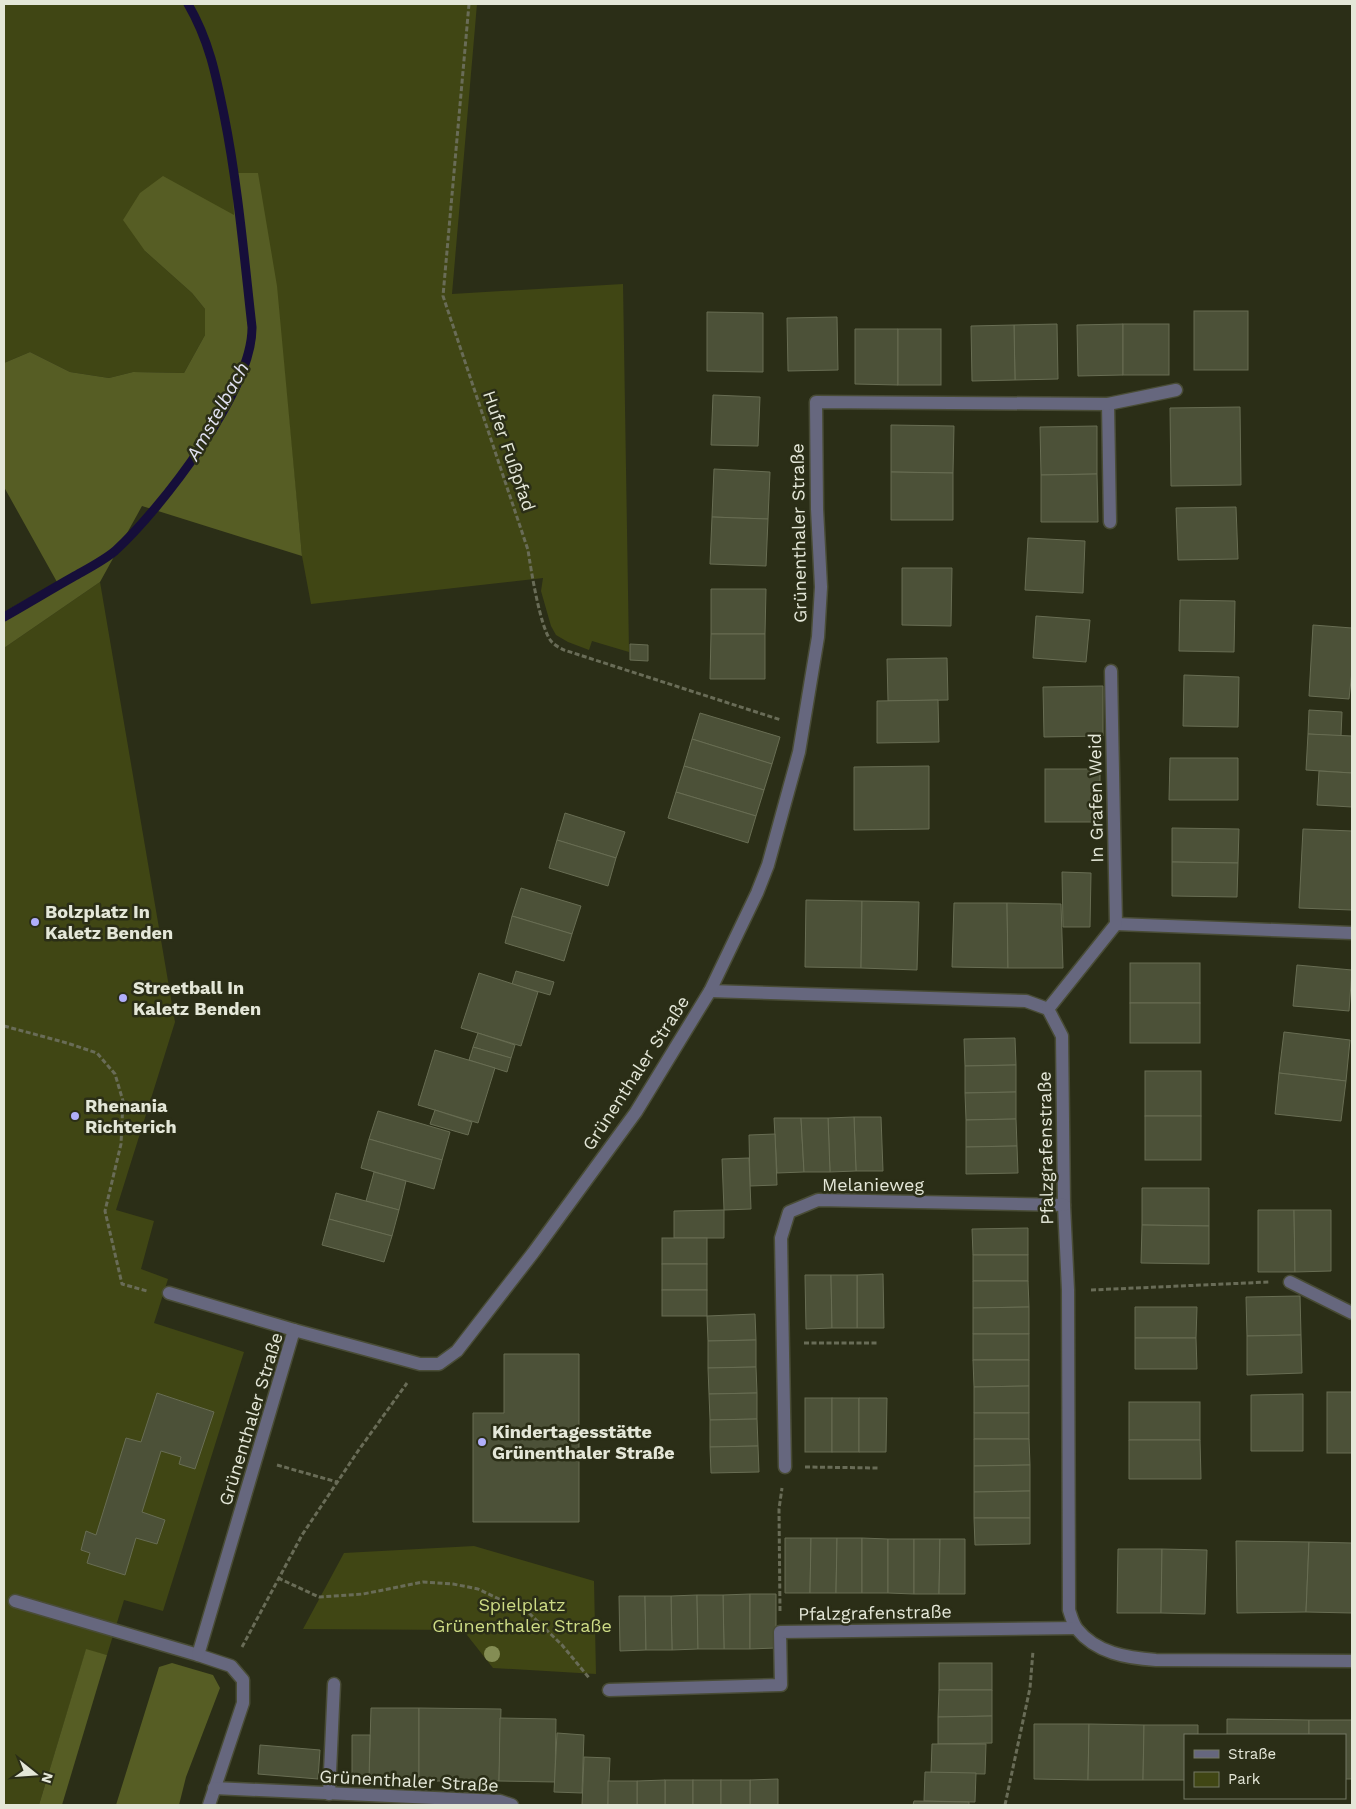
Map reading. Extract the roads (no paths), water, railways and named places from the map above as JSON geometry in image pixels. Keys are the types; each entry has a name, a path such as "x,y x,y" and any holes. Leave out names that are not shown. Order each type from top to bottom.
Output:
{"street":[{"name":"Grünenthaler Straße","path":"198,1655 294,1330 420,1364 439,1364 457,1351 533,1253 636,1112 710,991 757,892 768,864 799,752 804,727 818,637 820,587 816,402 1108,404 1176,390"},
{"path":"1108,404 1110,522"},
{"name":"In Grafen Weid","path":"1111,671 1116,924"},
{"path":"710,991 1026,1000 1048,1009 1116,924 1352,932"},
{"name":"Pfalzgrafenstraße","path":"609,1690 781,1684 780,1632 1076,1628 1069,1610 1068,1290 1064,1205 1062,1036 1048,1009"},
{"name":"Melanieweg","path":"785,1467 781,1238 789,1212 818,1200 1064,1205"},
{"path":"1290,1282 1352,1313"},
{"path":"170,1293 294,1330"},
{"path":"15,1601 231,1666 243,1680 243,1703 209,1805"},
{"path":"1076,1628 1092,1642 1110,1652 1129,1658 1156,1660 1352,1661"},
{"path":"329,1794 334,1684"},
{"name":"Grünenthaler Straße","path":"214,1788 500,1801 512,1805"}],"waterway":[{"name":"Amstelbach","path":"4,617 95,565 115,551 134,532 179,478 201,447 237,383 248,353 252,327 229,141 207,44 188,4"}],"place":[{"name":"Bolzplatz In Kaletz Benden","path":"35,922"},
{"name":"Streetball In Kaletz Benden","path":"123,998"},
{"name":"Rhenania Richterich","path":"75,1116"},
{"name":"Kindertagesstätte Grünenthaler Straße","path":"482,1442"}],"park label":[{"name":"Spielplatz Grünenthaler Straße","path":"522,1615"}]}
